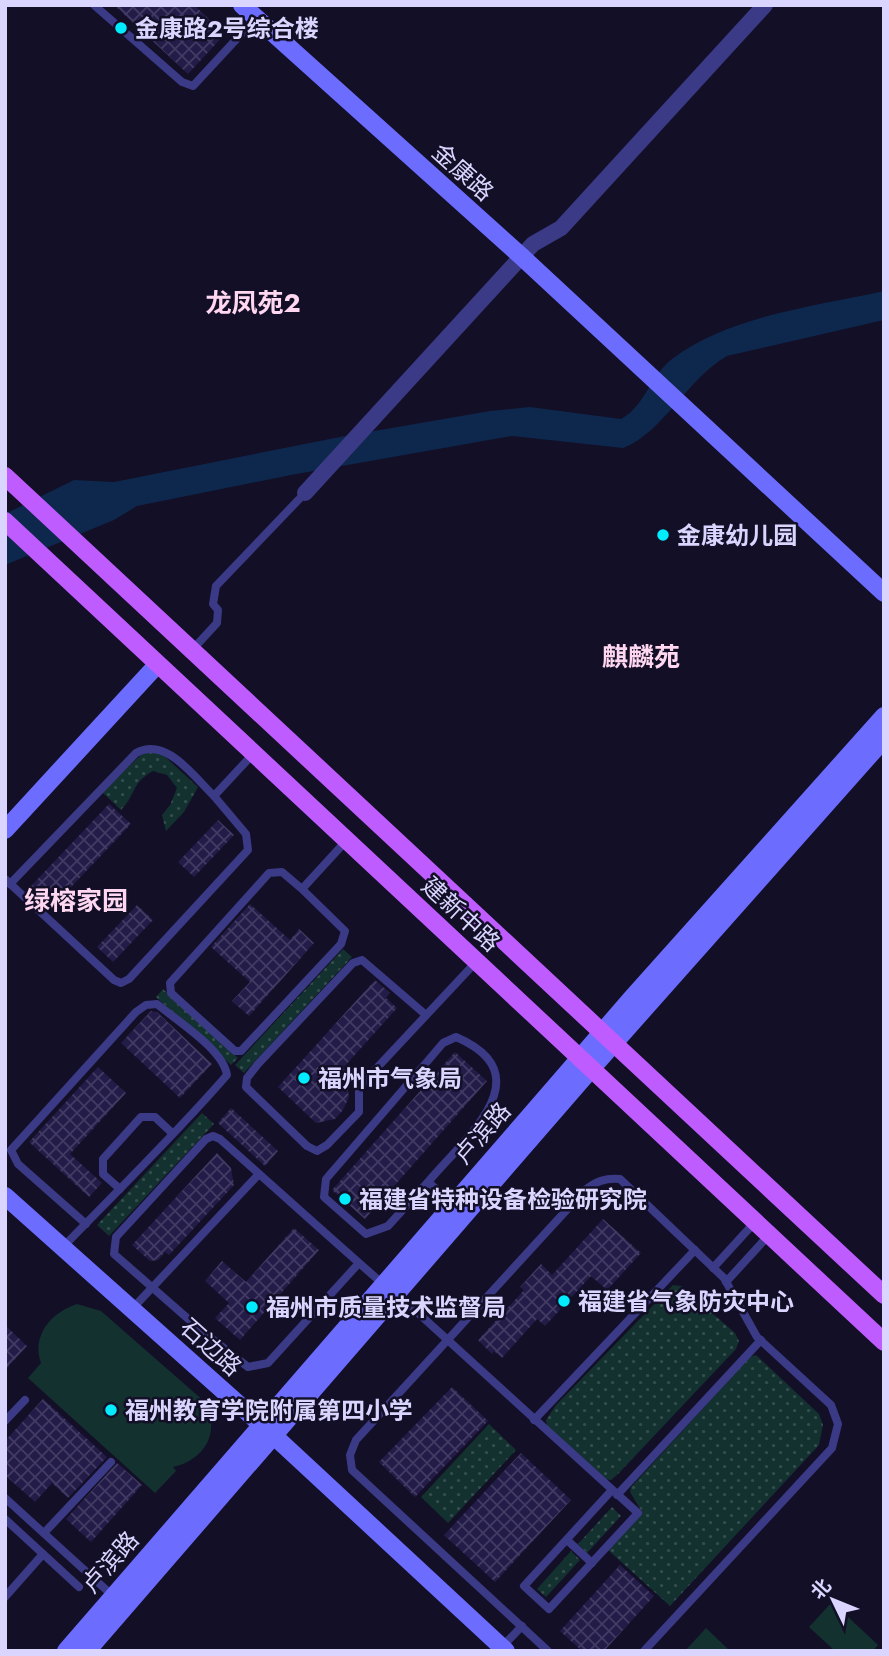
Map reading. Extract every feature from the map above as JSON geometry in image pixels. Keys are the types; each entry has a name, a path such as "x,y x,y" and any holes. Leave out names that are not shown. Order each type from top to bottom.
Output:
{"main road":[{"name":"金康路","path":"242,5 521,256 884,593"},
{"name":"建新中路","path":"5,476 884,1295"},
{"name":"建新中路","path":"5,522 156,666 884,1342"},
{"path":"5,830 156,666"},
{"name":"卢滨路","path":"66,1651 267,1429 389,1289 453,1203 585,1064 884,716"},
{"path":"608,1038 884,739"},
{"path":"389,1289 585,1064"},
{"name":"石边路","path":"5,1196 267,1429 504,1649"},
{"path":"87,1651 267,1429"}],"street":[{"path":"304,493 521,256 533,244 561,228 765,5"}],"lane":[{"path":"94,5 182,82 192,86 256,18"},
{"path":"193,649 217,623 218,610 214,604 216,586 304,493"},
{"path":"145,748 164,750 214,796 246,834 248,850 129,979 121,983 114,980 8,881 136,753 145,748"},
{"path":"214,796 253,754"},
{"path":"302,889 346,841"},
{"path":"268,873 282,873 302,889 345,931 341,944 241,1051 235,1051 171,993 170,983 268,873"},
{"path":"426,1015 362,960 353,963 258,1064 247,1078 246,1087 307,1146 317,1150 327,1145 359,1112 359,1087 476,962"},
{"path":"63,1247 86,1224 120,1189 227,1075 225,1064 157,1004 146,1005 11,1150 18,1164 86,1224"},
{"path":"456,1037 472,1044 492,1061 498,1073 498,1087 479,1121 428,1182 388,1226 366,1234 324,1197 326,1179 434,1053 456,1037"},
{"path":"120,1189 103,1174 103,1159 141,1117 155,1117 172,1133"},
{"path":"359,1263 268,1363 248,1367 114,1254 113,1244 116,1237 206,1139 213,1136 220,1139 389,1289 445,1340 615,1492 638,1513 549,1609 524,1586 566,1540 615,1492 761,1340"},
{"path":"132,1309 259,1174"},
{"path":"548,1651 352,1470 351,1455 356,1440 445,1340 594,1182 620,1179 726,1282 761,1340 831,1405 838,1424 832,1448 644,1651"},
{"path":"428,1182 453,1203"},
{"path":"713,1268 755,1222"},
{"path":"726,1282 769,1235"},
{"path":"534,1420 695,1250"},
{"path":"5,1421 25,1400"},
{"path":"44,1533 111,1462"},
{"path":"5,1497 113,1596"},
{"path":"5,1520 79,1587"},
{"path":"566,1540 592,1563"},
{"path":"5,1597 43,1554"},
{"path":"504,1649 522,1626"}],"green space":[{"path":"145,751 162,754 198,787 184,812 166,831 162,815 170,805 177,788 167,775 153,771 146,776 121,810 102,792"},
{"path":"343,949 352,957 244,1073 235,1065"},
{"path":"163,989 238,1058 231,1065 156,997"},
{"path":"202,1113 214,1124 109,1236 97,1225"},
{"path":"673,1285 681,1286 735,1333 739,1341 736,1349 618,1474 611,1480 604,1479 547,1426 546,1420 556,1405"},
{"path":"77,1304 101,1311 205,1402 210,1413 207,1443 194,1458 173,1467 176,1471 155,1493 28,1378 41,1363 39,1343 46,1326 59,1313"},
{"path":"756,1355 819,1414 823,1425 819,1445 670,1606 608,1550 642,1512 630,1492 631,1487 750,1357"},
{"path":"489,1424 516,1450 448,1523 421,1497"},
{"path":"612,1507 621,1516 587,1553 578,1544"},
{"path":"571,1551 580,1560 546,1597 537,1589"},
{"path":"832,1602 878,1645 873,1651 835,1651 809,1627"},
{"path":"706,1628 730,1651 685,1651"}],"water":[{"path":"884,291 884,320 727,356 700,378 651,430 623,448 512,436 291,475 137,506 114,520 5,565 5,514 74,480 114,482 345,436 490,411 530,407 621,419 636,407 664,366 695,344 746,322 774,314"}],"building":[{"path":"114,5 194,5 225,34 188,74"},
{"path":"109,804 131,824 53,906 31,886"},
{"path":"218,820 234,835 194,877 178,862"},
{"path":"250,904 290,940 299,929 314,943 249,1016 232,1001 250,982 211,947"},
{"path":"137,905 153,920 113,962 97,947"},
{"path":"375,980 390,993 386,998 397,1008 344,1067 349,1097 343,1110 335,1119 316,1123 278,1087"},
{"path":"151,1011 157,1012 212,1064 180,1098 121,1043"},
{"path":"455,1052 487,1081 365,1219 332,1190"},
{"path":"98,1067 126,1093 70,1154 102,1183 89,1197 29,1142"},
{"path":"231,1108 278,1151 265,1166 218,1123"},
{"path":"217,1153 231,1168 234,1185 169,1255 165,1252 158,1260 150,1261 132,1245"},
{"path":"603,1219 641,1253 607,1290 591,1276 545,1326 537,1319 502,1358 494,1351 492,1354 478,1340 524,1290 520,1287 541,1264 552,1275"},
{"path":"294,1228 319,1250 240,1340 215,1318 229,1303 205,1281 222,1261 246,1282"},
{"path":"5,1325 27,1346 5,1370"},
{"path":"452,1387 488,1421 415,1497 379,1462"},
{"path":"43,1399 107,1457 68,1498 52,1483 35,1502 5,1475 5,1441"},
{"path":"521,1453 571,1500 495,1582 444,1535"},
{"path":"117,1463 142,1485 91,1542 66,1519"},
{"path":"620,1565 654,1596 604,1651 582,1651 560,1631"}],"place":[{"name":"金康路2号综合楼","path":"121,28"},
{"name":"金康幼儿园","path":"663,535"},
{"name":"福州市气象局","path":"304,1078"},
{"name":"福建省特种设备检验研究院","path":"345,1199"},
{"name":"福建省气象防灾中心","path":"564,1301"},
{"name":"福州市质量技术监督局","path":"252,1307"},
{"name":"福州教育学院附属第四小学","path":"111,1410"}],"district":[{"name":"龙凤苑2","path":"253,303"},
{"name":"麒麟苑","path":"641,657"},
{"name":"绿榕家园","path":"76,901"}]}
